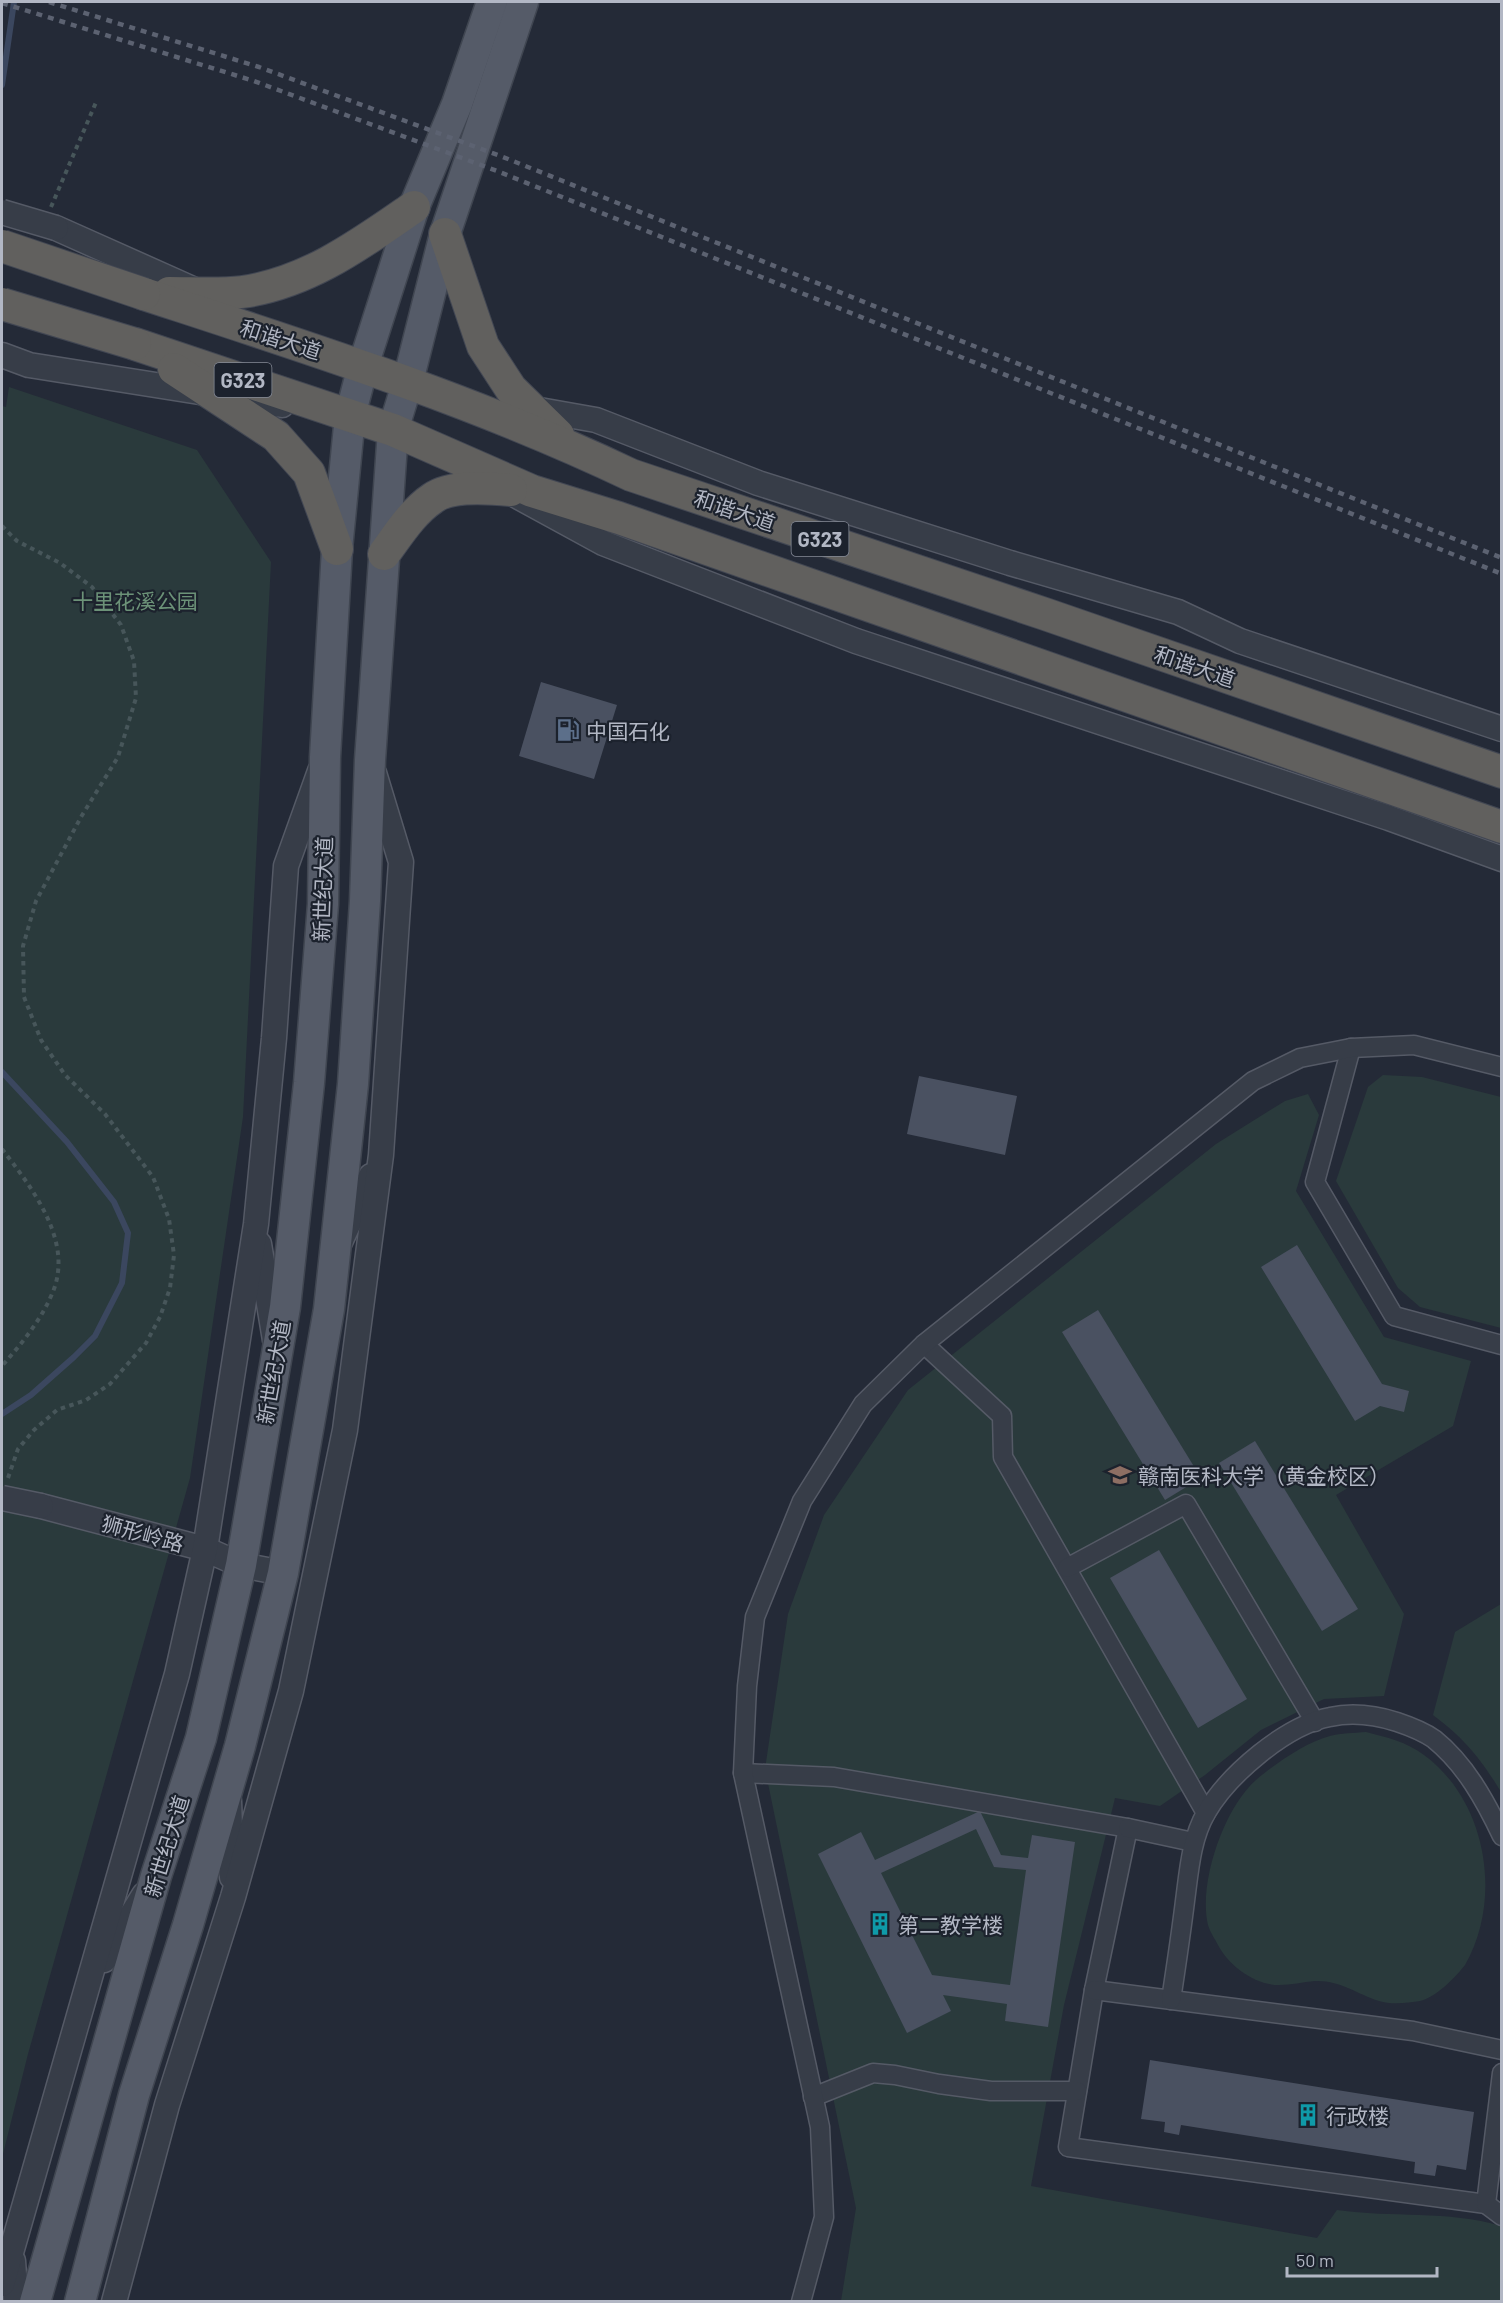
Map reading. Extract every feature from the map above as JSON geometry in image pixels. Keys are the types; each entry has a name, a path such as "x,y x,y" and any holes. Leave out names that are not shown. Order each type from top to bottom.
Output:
{"highway":[{"path":"144,294 243,292 294,278 347,254 414,207"},
{"path":"445,234 483,346 511,389 567,444"},
{"name":"G323","path":"2,246 144,294"},
{"name":"和谐大道","path":"144,294 408,381 567,444 631,475 1045,614 1502,772"},
{"name":"G323","path":"2,304 135,344 393,430 518,490 619,518 1502,827"},
{"path":"135,344 276,436 309,473 337,549"},
{"path":"384,554 410,519 434,496 470,488 518,490"}],"main road":[{"name":"新世纪大道","path":"35,2301 156,1876 201,1738 241,1565 285,1307 309,1083 323,904 325,757 337,549 350,416 363,366 414,207 457,104 492,2"},
{"name":"新世纪大道","path":"80,2301 134,2095 188,1925 228,1786 283,1573 329,1309 337,1250 354,1062 365,902 370,760 393,430 408,381 445,234 523,2"}],"street":[{"path":"2,212 56,228 363,366"},
{"path":"2,355 29,365 350,416"},
{"path":"408,381 531,409 596,420 758,483 1178,612 1240,640 1502,729"},
{"path":"518,490 603,543 856,641 1389,818 1502,859"},
{"path":"2,2284 177,1674 205,1549 256,1224 274,1038 286,866 325,757"},
{"path":"114,2297 167,2105 233,1898 291,1691 345,1430 381,1155 401,862 370,760"},
{"path":"801,2301 824,2217 820,2127 743,1773 747,1686 755,1617 802,1501 863,1404 924,1344 1253,1081 1300,1058 1351,1048 1414,1045 1501,1066"},
{"path":"1351,1048 1315,1182 1394,1316 1502,1345"},
{"path":"337,1250 381,1155"},
{"path":"256,1224 277,1352"},
{"path":"924,1344 1002,1416 1003,1457 1206,1813"},
{"name":"狮形岭路","path":"4,1492 41,1506 205,1549 241,1565 283,1573"},
{"path":"1067,1568 1186,1504 1315,1722"},
{"path":"1171,2000 1193,1842 1206,1813 1236,1773 1268,1747 1304,1726 1328,1717 1353,1714 1380,1717 1433,1738 1467,1774 1488,1805 1502,1836"},
{"path":"743,1773 834,1777 1128,1828 1193,1842"},
{"path":"228,1786 233,1898"},
{"path":"1128,1828 1094,1990 1068,2147 1486,2204 1502,2216"},
{"path":"89,1984 156,1876"},
{"path":"1094,1990 1413,2031 1502,2050"},
{"path":"813,2097 873,2073 895,2074 939,2084 991,2091 1077,2091"},
{"path":"1486,2204 1502,2073"},
{"path":"12,2247 16,2301"}],"path":[{"path":"2,526 17,541 60,563 92,587 121,625 134,661 136,698 118,757 81,817 36,901 23,946 24,997 41,1040 65,1075 105,1114 153,1177 169,1219 174,1255 170,1288 160,1317 146,1343 110,1384 86,1400 57,1410 34,1430 18,1449 4,1492"},
{"path":"2,1149 31,1186 51,1227 59,1260 53,1293 28,1335 2,1366"}],"green space":[{"name":"十里花溪公园","path":"9,387 197,450 271,562 243,1117 190,1478 28,2054 2,2158 2,406 6,407"},
{"path":"1383,1075 1422,1077 1501,1097 1501,1328 1420,1307 1398,1288 1336,1181 1368,1087"},
{"path":"1308,1094 1319,1115 1296,1191 1384,1337 1471,1361 1453,1426 1336,1495 1404,1614 1384,1696 1324,1699 1261,1730 1205,1775 1160,1806 1115,1798 1064,2005 1031,2186 1317,2238 1337,2210 1440,2216 1481,2221 1501,2226 1501,2301 841,2301 856,2208 765,1769 788,1614 824,1515 908,1390 1216,1144 1285,1101"},
{"path":"1501,1604 1501,1792 1471,1750 1433,1715 1455,1632"},
{"path":"1366,1732 1411,1747 1424,1755 1445,1775 1462,1798 1475,1824 1482,1852 1485,1882 1483,1911 1477,1939 1465,1965 1456,1975 1445,1986 1420,2001 1384,2002 1324,1981 1288,1985 1261,1982 1244,1973 1229,1960 1208,1925 1206,1908 1210,1868 1224,1827 1244,1793 1272,1767 1311,1743 1334,1735"}],"building":[{"name":"中国石化","path":"541,682 617,705 594,779 519,756"},
{"path":"919,1076 1017,1096 1005,1155 907,1134"},
{"path":"1297,1245 1382,1384 1409,1391 1404,1412 1380,1406 1355,1421 1261,1267"},
{"path":"1098,1310 1201,1478 1165,1500 1062,1332"},
{"path":"1255,1441 1358,1609 1322,1631 1219,1463"},
{"path":"1159,1550 1247,1699 1198,1728 1110,1578"},
{"name":"第二教学楼","path":"980,1811 1001,1855 1028,1858 1032,1835 1075,1842 1048,2027 1005,2021 1007,2004 943,1995 951,2011 907,2033 818,1854 861,1832 875,1860","holes":["976,1829 994,1867 1026,1870 1010,1985 932,1975 881,1873"]},
{"name":"行政楼","path":"1150,2060 1474,2112 1466,2170 1437,2165 1435,2176 1414,2173 1415,2162 1181,2125 1179,2135 1164,2132 1165,2122 1141,2119"}],"waterway":[{"path":"2,85 14,2"},
{"path":"2,1072 67,1142 114,1202 128,1233 122,1283 95,1336 31,1395 2,1414"}],"railway":[{"path":"49,2 259,67 503,157 1502,558"},
{"path":"2,3 254,81 497,171 1502,574"}],"place":[{"name":"中国石化","path":"568,730"},
{"name":"赣南医科大学（黄金校区）","path":"1120,1475"},
{"name":"第二教学楼","path":"880,1924"},
{"name":"行政楼","path":"1308,2115"}]}
